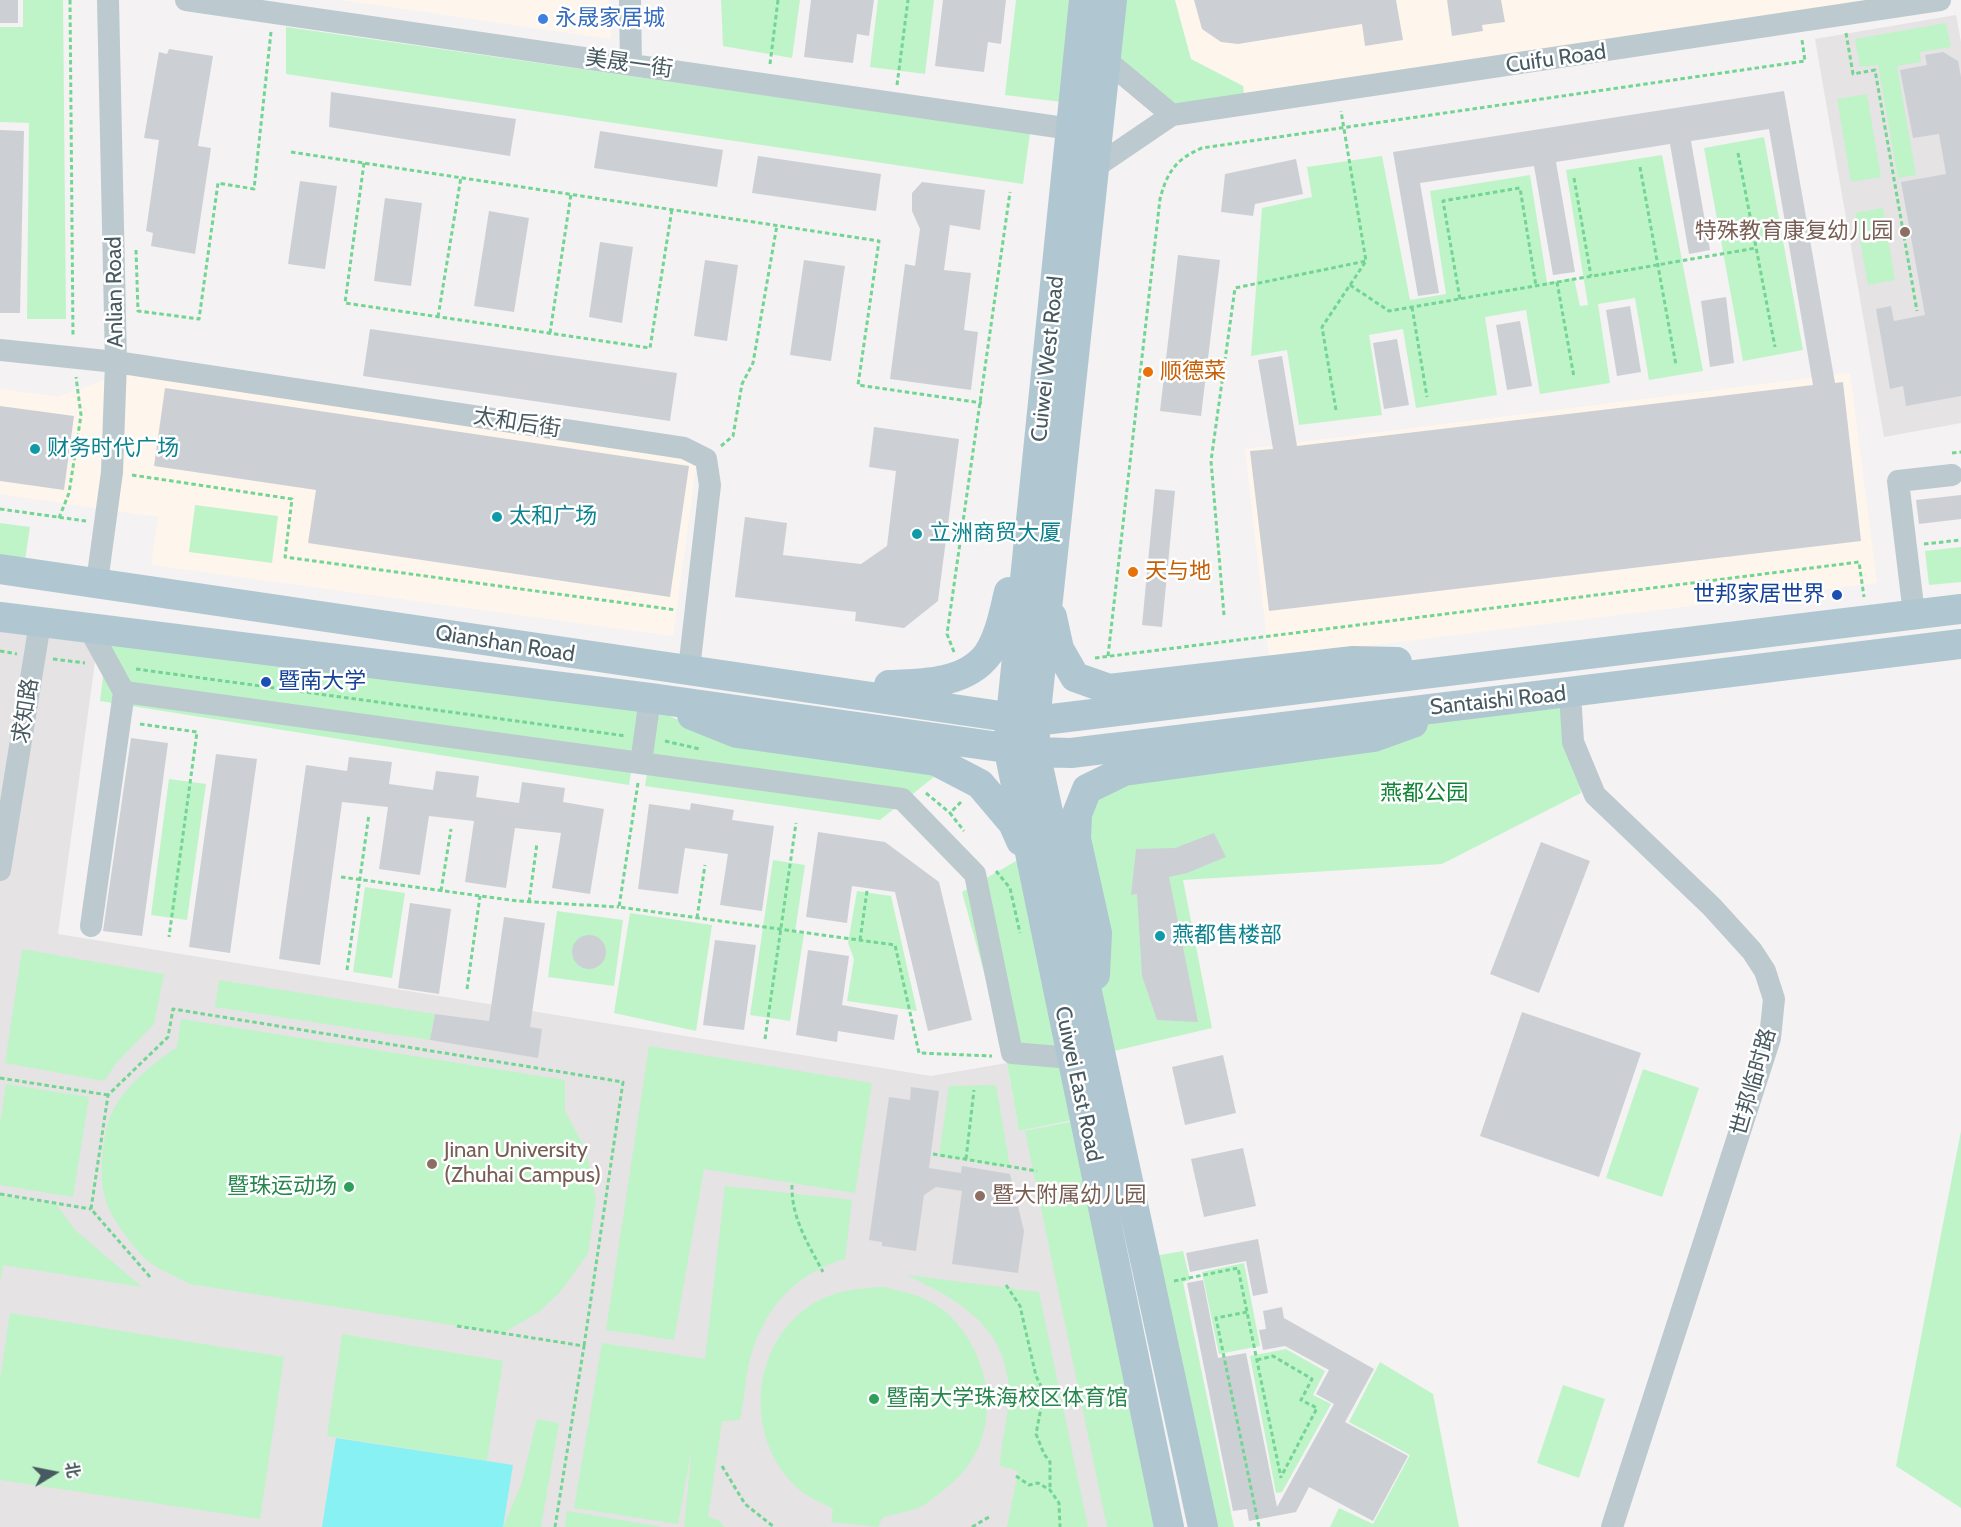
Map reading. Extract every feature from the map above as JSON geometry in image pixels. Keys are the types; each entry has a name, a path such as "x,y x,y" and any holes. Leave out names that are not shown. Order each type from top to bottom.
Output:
{"main road":[{"name":"Cuiwei West Road","path":"1022,734 1033,501 1084,0"},
{"path":"1106,60 1112,0"},
{"name":"Cuiwei West Road","path":"1022,734 1048,601 1106,60"},
{"path":"814,688 929,684 963,674 988,655 998,633 1033,501"},
{"name":"Qianshan Road","path":"0,569 588,657 689,669 814,688 1022,734"},
{"path":"1048,601 1059,649 1076,677 1109,689 1353,661 1493,665"},
{"name":"Santaishi Road","path":"1022,734 1493,665 1961,609"},
{"name":"Qianshan Road","path":"0,617 650,698 1022,734"},
{"name":"Santaishi Road","path":"1022,734 1071,753 1961,644"},
{"path":"650,698 737,733 936,761 980,784 1013,823 1033,865"},
{"path":"1093,1017 1097,933 1076,839 1077,814 1087,789 1124,771 1374,737 1462,705"},
{"name":"Cuiwei East Road","path":"1022,734 1033,865 1169,1527"},
{"name":"Cuiwei East Road","path":"1022,734 1093,1017 1203,1527"}],"street":[{"name":"Anlian Road","path":"97,582 112,472 117,362 108,0"},
{"name":"美晟一街","path":"186,0 1071,129"},
{"path":"630,0 632,65"},
{"name":"Cuifu Road","path":"1172,116 1940,0"},
{"path":"1094,168 1172,116 1106,60"},
{"name":"太和后街","path":"0,350 117,362 684,448 706,459"},
{"path":"689,669 710,485 706,459"},
{"path":"1914,614 1898,481 1953,475"},
{"name":"求知路","path":"0,870 40,623"},
{"path":"90,630 124,692 91,926"},
{"path":"124,692 902,799 975,874 1012,1053 1072,1058"},
{"name":"世邦临时路","path":"1570,693 1573,742 1595,795 1712,908 1752,951 1765,971 1774,999 1770,1038 1611,1527"},
{"path":"641,763 650,698"}],"path":[{"path":"59,518 69,494 81,415 73,358 70,0"},
{"path":"767,85 778,0"},
{"path":"894,103 908,0"},
{"path":"136,239 138,311 199,320 218,183 254,189 273,12"},
{"path":"1843,16 1853,74 1875,70 1917,311"},
{"path":"1108,656 1160,199 1173,165 1186,154 1202,148 1805,61 1799,23"},
{"path":"1336,410 1322,327 1366,261 1338,91"},
{"path":"291,152 879,241 858,385 982,403"},
{"path":"1738,153 1775,347"},
{"path":"364,162 345,303 650,348 672,209"},
{"path":"1640,168 1676,365"},
{"path":"438,316 461,177"},
{"path":"1574,178 1591,276"},
{"path":"1460,299 1443,201 1520,188 1536,286"},
{"path":"963,674 947,634 982,403 1010,192"},
{"path":"550,333 572,194"},
{"path":"706,459 733,436 742,384 753,363 777,225"},
{"path":"1350,285 1389,311 1756,248"},
{"path":"1224,615 1211,461 1235,288 1366,261"},
{"path":"1557,282 1574,377"},
{"path":"1412,307 1426,397"},
{"path":"112,472 292,499 285,557 695,613"},
{"path":"0,509 105,524"},
{"path":"1905,546 1961,540"},
{"path":"1076,677 1088,659 1108,656 1859,562 1866,620"},
{"path":"120,721 197,732 169,938"},
{"path":"619,907 641,763"},
{"path":"347,970 369,814"},
{"path":"765,1039 796,823"},
{"path":"441,891 451,829"},
{"path":"529,902 537,843"},
{"path":"697,918 705,865"},
{"path":"341,877 529,902 619,907 895,945 919,1053 986,1057 1012,1053"},
{"path":"860,940 867,891"},
{"path":"467,989 480,896"},
{"path":"91,1209 108,1095 168,1037 173,1009 623,1082 555,1527"},
{"path":"0,1078 108,1095"},
{"path":"966,1159 974,1090"},
{"path":"933,1154 1037,1172"},
{"path":"792,1185 791,1197 800,1227 823,1272"},
{"path":"0,1194 91,1209 150,1277"},
{"path":"1170,1282 1238,1268 1258,1371 1281,1478 1317,1408 1301,1400 1312,1379 1273,1356 1256,1360"},
{"path":"1006,1285 1020,1306 1036,1376 1044,1392 1036,1434 1050,1462 1050,1490"},
{"path":"1247,1312 1216,1318 1259,1527"},
{"path":"457,1326 584,1346"},
{"path":"722,1466 745,1504 774,1527"},
{"path":"1016,1476 1029,1485 1038,1483 1050,1490 1061,1509 1060,1527"},
{"path":"972,1527 989,1517"}],"shaded area":[{"name":"永晟家居城","path":"341,0 609,0 611,39"},
{"path":"1175,0 1939,0 1245,105 1244,86 1191,59"},
{"name":"特殊教育康复幼儿园","path":"1956,15 1961,42 1961,423 1884,437 1815,39"},
{"path":"129,371 697,460 673,636 151,565 158,517 0,494 0,389 58,397"},
{"path":"1850,373 1877,583 1269,658 1245,449"},
{"name":"Jinan University (Zhuhai Campus)","path":"0,617 99,632 58,934 931,1076 1007,1063 1019,1131 1084,1119 1169,1527 0,1527"}],"green space":[{"path":"23,0 63,0 66,319 27,319 29,123 0,122 0,27 23,27"},
{"path":"721,0 800,0 792,58 723,46"},
{"path":"878,0 934,0 925,74 870,67"},
{"path":"1016,0 1073,0 1062,102 1005,95"},
{"path":"1122,0 1175,0 1191,59 1243,86 1244,96 1173,104 1117,58"},
{"path":"1946,23 1951,47 1920,52 1921,62 1897,66 1916,175 1898,178 1878,65 1860,67 1855,39"},
{"path":"286,27 1030,133 1023,184 286,74"},
{"path":"1867,94 1881,177 1851,182 1837,99"},
{"path":"1764,137 1803,350 1743,361 1704,148"},
{"path":"1662,155 1703,371 1649,380 1635,298 1598,304 1610,383 1540,394 1526,310 1485,317 1497,395 1416,408 1403,329 1369,335 1382,415 1299,425 1287,350 1251,356 1262,208 1312,197 1307,167 1382,156 1410,300 1446,294 1430,191 1530,175 1547,282 1574,278 1580,306 1588,305 1566,170"},
{"path":"1883,208 1895,280 1868,285 1855,213"},
{"path":"195,505 278,516 272,563 189,552"},
{"path":"0,523 30,527 25,560 0,556"},
{"path":"1961,547 1961,582 1929,585 1925,551"},
{"path":"108,637 642,703 629,785 100,701"},
{"name":"燕都公园","path":"1570,693 1572,742 1581,793 1442,864 1183,880 1212,1028 1101,1054 1087,790 1462,705"},
{"path":"657,710 728,743 939,773 880,820 645,786"},
{"path":"169,779 206,784 187,920 151,915"},
{"path":"1023,857 1084,1118 1019,1131 1007,1063 1063,1053 1006,1053 962,892"},
{"path":"773,860 805,865 795,932 804,934 790,1021 750,1015"},
{"path":"365,887 405,893 392,978 353,972"},
{"path":"857,891 891,896 917,1011 847,1001 854,959 848,943"},
{"path":"557,911 623,920 614,986 548,977"},
{"path":"630,913 712,925 696,1031 614,1013"},
{"path":"22,949 164,974 154,1024 117,1062 104,1081 5,1063"},
{"path":"219,980 435,1014 430,1040 215,1007"},
{"name":"暨珠运动场","path":"181,1019 565,1080 565,1111 586,1150 596,1199 588,1253 561,1291 539,1312 503,1333 190,1284 159,1268 149,1262 137,1249 123,1232 107,1205 102,1180 102,1159 109,1120 114,1109 137,1079 177,1047"},
{"path":"649,1046 872,1083 855,1193 704,1169 674,1340 606,1330"},
{"path":"1643,1069 1699,1088 1662,1197 1606,1178"},
{"path":"6,1084 89,1097 73,1197 0,1185 0,1123"},
{"path":"996,1085 1010,1167 939,1156 949,1086"},
{"path":"1076,1121 1158,1527 1107,1527 1025,1131"},
{"path":"1961,1131 1961,1508 1896,1466"},
{"path":"725,1186 852,1200 845,1259 828,1265 798,1282 775,1306 758,1335 752,1352 740,1420 722,1421 708,1517 718,1520 725,1527 684,1527 692,1447 678,1524 574,1508 602,1343 705,1359"},
{"path":"0,1196 57,1205 75,1230 142,1287 3,1265 0,1283"},
{"path":"1183,1251 1190,1280 1183,1282 1234,1527 1206,1527 1149,1257"},
{"path":"1244,1263 1260,1346 1219,1354 1202,1272"},
{"path":"907,1275 1039,1292 1088,1527 1007,1527 1018,1471 1000,1466 1009,1397 1007,1374 1002,1355 994,1339 971,1313 940,1292"},
{"name":"暨南大学珠海校区体育馆","path":"884,1287 909,1293 940,1307 964,1333 977,1356 985,1380 987,1405 984,1429 976,1453 961,1474 924,1505 883,1517 878,1527 831,1522 833,1509 801,1491 782,1471 770,1448 762,1423 761,1397 765,1371 774,1346 789,1324 809,1306 845,1291"},
{"path":"10,1313 284,1357 260,1519 0,1480 0,1379"},
{"path":"342,1334 503,1361 487,1461 327,1436"},
{"path":"1286,1349 1325,1371 1313,1395 1331,1404 1282,1492 1276,1493 1250,1356"},
{"path":"1380,1362 1433,1394 1459,1527 1330,1527 1339,1508 1373,1524 1410,1455 1349,1422"},
{"path":"1563,1385 1605,1399 1579,1478 1537,1463"},
{"path":"537,1419 559,1423 541,1527 503,1527 521,1485"},
{"path":"567,1511 663,1527 565,1527"}],"water":[{"path":"336,1438 513,1465 503,1527 322,1527"}],"building":[{"path":"0,0 18,0 18,23 0,23"},
{"path":"811,0 874,0 869,36 857,34 853,63 804,57"},
{"path":"943,0 1006,0 1001,44 988,42 984,72 935,66"},
{"path":"1194,0 1396,0 1403,40 1365,46 1362,24 1238,44 1221,42 1202,29"},
{"path":"1447,0 1501,0 1505,22 1482,25 1483,31 1452,36"},
{"path":"169,49 213,56 198,146 211,148 195,254 151,246 153,233 146,231 159,140 144,138 159,52 167,54"},
{"path":"1943,52 1958,61 1961,77 1961,396 1906,406 1903,386 1890,389 1876,309 1891,306 1894,321 1925,315 1901,182 1946,174 1939,134 1913,138 1900,70 1927,65 1925,55"},
{"path":"1784,91 1835,383 1843,382 1861,541 1269,611 1250,451 1273,449 1258,360 1282,356 1297,446 1813,385 1769,129 1691,141 1710,250 1689,254 1670,144 1556,162 1575,272 1553,275 1534,166 1420,183 1439,293 1418,296 1393,152"},
{"path":"331,92 516,119 510,156 329,127"},
{"path":"0,130 24,131 20,313 0,313"},
{"path":"600,131 723,150 717,187 594,168"},
{"path":"758,156 881,174 876,211 752,193"},
{"path":"1296,159 1303,194 1255,204 1253,216 1221,212 1225,174"},
{"path":"300,181 337,186 325,269 288,264"},
{"path":"922,182 985,190 980,230 950,225 944,270 971,273 964,330 978,332 971,390 890,379 905,264 915,266 920,229 912,211 912,193"},
{"path":"385,198 422,203 411,286 374,281"},
{"path":"489,211 529,218 514,312 474,306"},
{"path":"600,242 633,247 622,323 589,317"},
{"path":"1178,255 1220,260 1201,416 1160,411"},
{"path":"705,260 738,265 727,341 694,336"},
{"path":"804,260 845,266 831,361 790,355"},
{"path":"1726,297 1734,363 1710,367 1701,301"},
{"path":"1630,306 1641,372 1617,376 1606,310"},
{"path":"1520,321 1532,386 1507,390 1496,325"},
{"path":"370,329 677,373 670,421 363,376"},
{"path":"1397,339 1409,405 1384,409 1373,343"},
{"name":"太和广场","path":"165,388 689,466 670,597 308,543 316,490 154,466"},
{"name":"财务时代广场","path":"0,406 74,416 64,490 0,481"},
{"name":"立洲商贸大厦","path":"874,427 959,439 938,601 904,628 855,621 856,612 735,597 745,517 787,523 783,555 861,564 887,546 896,471 869,467"},
{"path":"1155,489 1175,491 1162,627 1142,625"},
{"path":"1961,495 1961,519 1919,524 1916,500"},
{"path":"131,738 168,743 142,936 103,931"},
{"path":"216,754 257,759 230,953 189,947"},
{"path":"349,757 392,762 389,784 433,790 436,771 479,776 476,797 519,803 522,782 565,788 563,802 604,809 590,894 552,888 561,833 515,828 506,888 465,882 474,821 429,816 420,875 379,869 388,807 342,802 320,965 279,959 306,765 347,771"},
{"path":"691,803 734,810 732,820 774,826 762,911 720,905 728,854 685,848 678,894 638,889 649,804 690,810"},
{"path":"818,832 885,842 939,882 972,1020 928,1031 895,892 852,886 847,923 806,917"},
{"name":"燕都售楼部","path":"1214,833 1226,857 1187,873 1169,877 1198,1022 1157,1020 1142,976 1137,894 1131,895 1136,849 1175,848"},
{"path":"1541,842 1590,861 1539,993 1490,974"},
{"path":"410,903 451,909 439,994 398,988"},
{"path":"504,917 545,923 530,1027 542,1029 538,1058 430,1040 435,1014 489,1021"},
{"path":"589,935 601,940 606,952 601,964 589,969 577,964 572,952 577,940"},
{"path":"715,940 756,945 744,1030 703,1025"},
{"path":"808,950 849,956 842,1005 898,1015 894,1040 838,1031 837,1042 796,1035"},
{"path":"1522,1012 1641,1053 1599,1177 1480,1136"},
{"path":"1223,1055 1236,1113 1185,1125 1172,1067"},
{"path":"911,1087 939,1091 929,1168 961,1173 962,1166 1010,1174 1024,1231 1018,1273 952,1264 962,1191 936,1187 924,1195 916,1251 882,1246 882,1242 869,1240 889,1097 910,1100"},
{"path":"1243,1148 1256,1206 1204,1217 1191,1159"},
{"path":"1258,1239 1268,1293 1253,1296 1246,1261 1190,1272 1186,1253"},
{"path":"1203,1280 1218,1358 1246,1353 1277,1507 1334,1404 1316,1394 1329,1370 1285,1346 1263,1350 1259,1330 1266,1329 1263,1311 1282,1307 1284,1318 1374,1369 1345,1422 1408,1456 1373,1521 1309,1487 1296,1512 1249,1521 1247,1509 1233,1511 1187,1283"}],"place":[{"name":"永晟家居城","path":"543,19"},
{"name":"特殊教育康复幼儿园","path":"1905,232"},
{"name":"顺德菜","path":"1148,372"},
{"name":"财务时代广场","path":"35,449"},
{"name":"太和广场","path":"497,517"},
{"name":"立洲商贸大厦","path":"917,534"},
{"name":"天与地","path":"1133,572"},
{"name":"世邦家居世界","path":"1837,595"},
{"name":"暨南大学","path":"266,682"},
{"name":"燕都售楼部","path":"1160,936"},
{"name":"Jinan University (Zhuhai Campus)","path":"432,1164"},
{"name":"暨珠运动场","path":"349,1187"},
{"name":"暨大附属幼儿园","path":"980,1196"},
{"name":"暨南大学珠海校区体育馆","path":"874,1399"}]}
